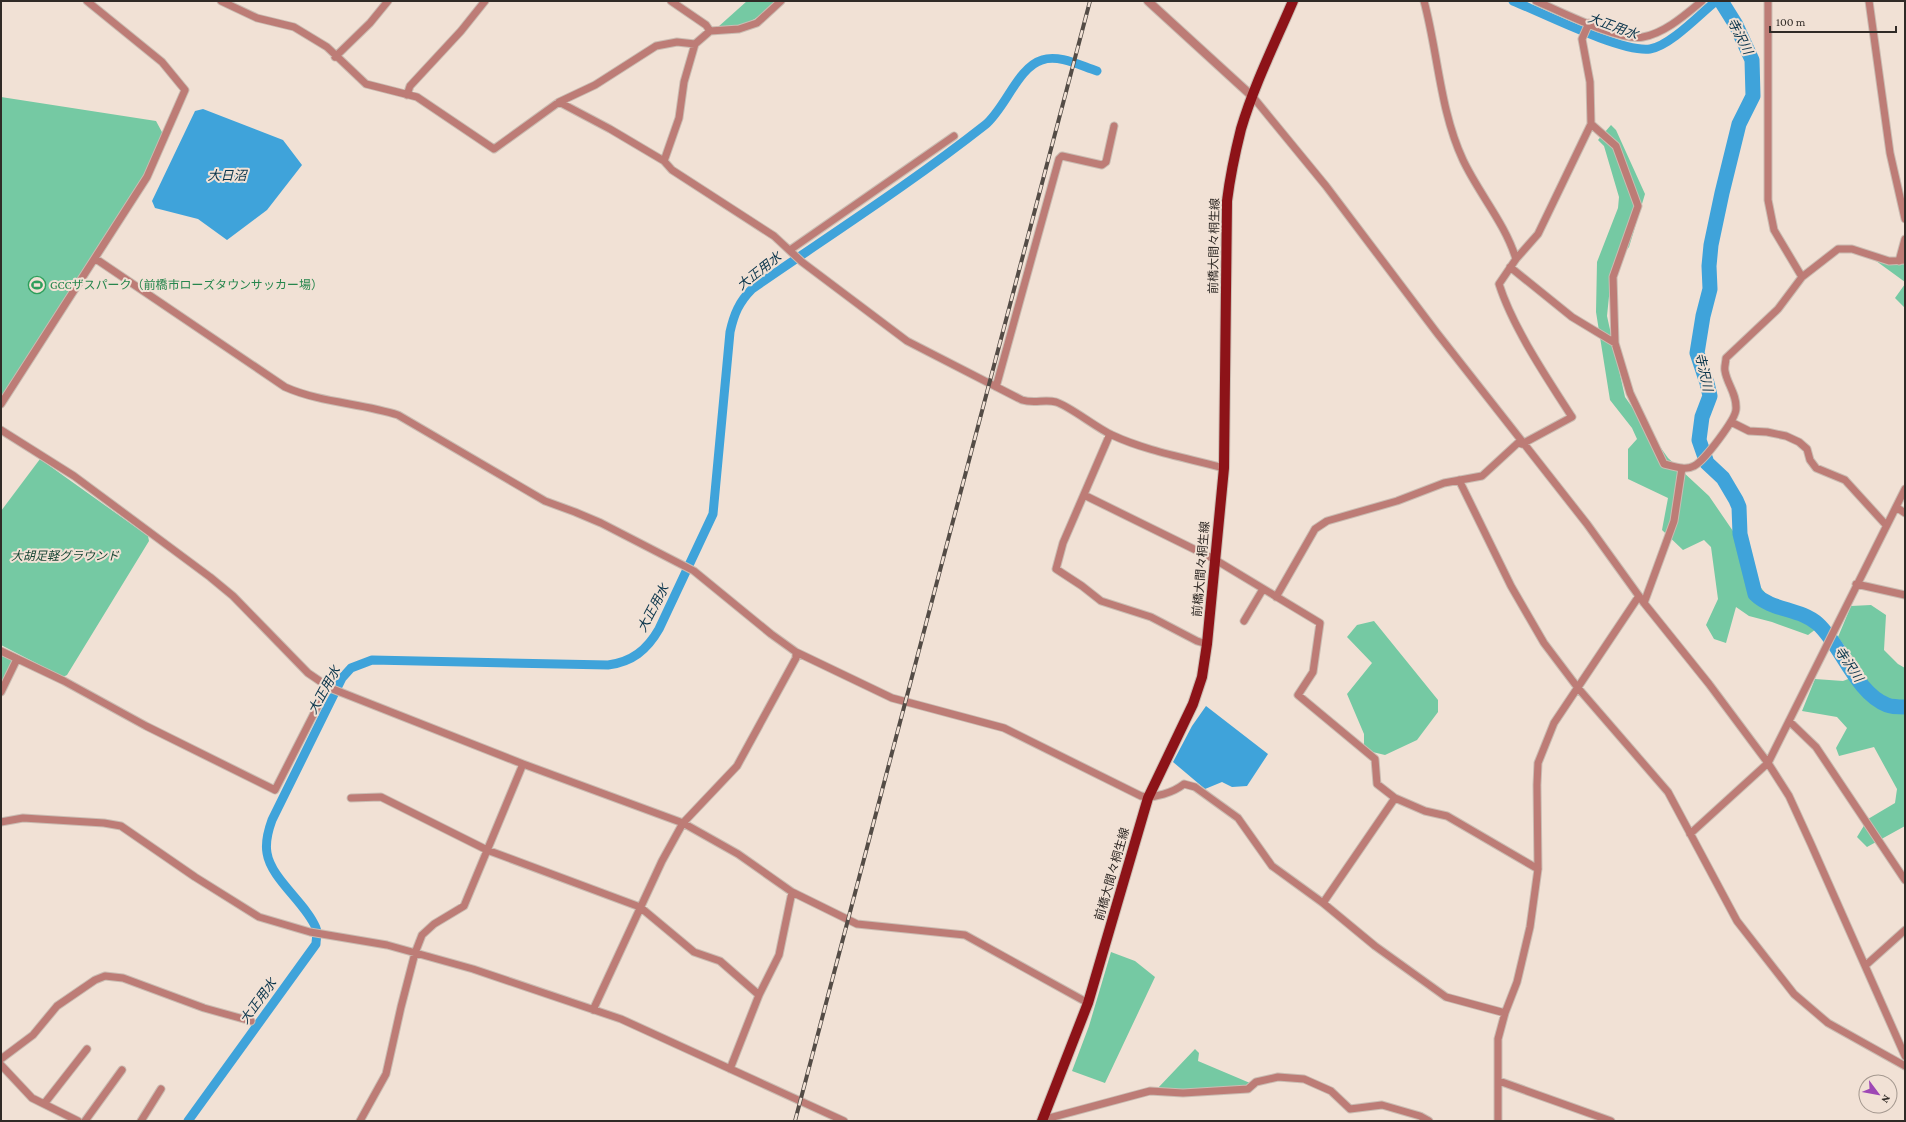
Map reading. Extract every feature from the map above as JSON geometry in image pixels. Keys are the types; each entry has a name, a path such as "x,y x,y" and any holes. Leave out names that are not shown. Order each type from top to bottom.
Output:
{"main road":[{"name":"前橋大間々桐生線","path":"1042,1121 1088,1003 1148,798 1193,704 1200,683 1207,644 1214,559 1224,468 1227,201 1231,173 1242,129 1253,97 1293,1"}],"street":[{"path":"1,404 96,259 147,177 185,90 162,62 87,1"},
{"path":"221,1 257,18 294,26 327,48 366,84 417,97 494,149 559,102 595,85 656,46 678,42 695,44"},
{"path":"335,57 366,28 388,1"},
{"path":"407,95 410,86 461,31 485,1"},
{"path":"671,1 706,25 710,31"},
{"path":"664,161 679,118 684,82 695,44 710,31 739,29 757,22 781,1"},
{"path":"1148,1 1253,97 1326,186 1521,442 1587,524 1644,603 1709,684 1768,762 1789,796 1866,965 1905,1056"},
{"path":"1424,1 1451,126 1463,160 1511,243 1516,259"},
{"path":"1536,1 1588,25 1627,37 1643,38 1665,29 1702,1"},
{"path":"1768,1 1768,200 1774,230 1802,277"},
{"path":"1869,1 1890,153 1905,219"},
{"path":"1276,597 1315,529 1327,521 1397,501 1444,483 1482,476 1521,442 1572,417 1552,387 1506,304 1499,284 1516,259 1538,234 1591,124 1590,82 1583,37 1588,25"},
{"path":"559,102 610,129 664,161 672,170 774,236 802,262 907,341 1028,402 1057,403 1110,434 1127,441 1224,468"},
{"path":"1591,124 1616,146 1638,206 1613,277 1615,343 1630,393 1664,464 1682,468 1694,466 1711,449 1731,422 1736,411 1736,398 1725,370 1726,358 1778,309 1802,277 1838,249 1852,249 1889,261 1902,261 1905,239"},
{"path":"996,387 1059,159 1062,156 1102,165 1106,162 1114,126"},
{"path":"791,251 954,136"},
{"path":"96,259 285,387 311,396 380,409 398,415 545,501 601,523 694,571 796,652 892,698 1004,728 1141,796 1148,798 1174,790 1184,784 1195,787 1238,818 1272,866 1323,902 1375,946 1446,997 1505,1013"},
{"path":"1510,268 1572,316 1615,343"},
{"path":"1731,422 1750,431 1767,432 1786,436 1799,442 1807,449 1810,460 1816,468 1845,480 1886,525"},
{"path":"1,430 74,476 210,577 232,596 308,673 329,687 343,694 523,764 683,823 738,854 792,892 857,924 965,935 1088,1003"},
{"path":"1110,434 1063,543 1056,569 1082,586 1101,601 1151,617 1207,644"},
{"path":"1644,603 1674,521 1682,468"},
{"path":"1459,480 1511,586 1544,643 1578,688 1668,792 1737,921 1794,994 1828,1023 1905,1066"},
{"path":"1690,834 1768,762 1905,489"},
{"path":"1084,495 1214,559 1320,623 1313,672 1298,695 1375,759 1377,784 1395,798 1425,811 1447,816 1538,869"},
{"path":"1896,507 1905,513"},
{"path":"1856,584 1905,595"},
{"path":"1244,621 1262,589"},
{"path":"1498,1121 1498,1039 1505,1013 1517,982 1530,927 1538,869 1538,763 1554,723 1639,596"},
{"path":"1,651 64,681 146,726 276,790 329,687"},
{"path":"593,1010 662,861 683,823 737,766 796,658 796,652"},
{"path":"1,692 17,659"},
{"path":"1789,720 1816,747 1905,880"},
{"path":"360,1121 386,1074 415,953 422,935 434,924 464,906 523,764"},
{"path":"351,798 381,797 488,850 640,907 694,952 720,961 760,995"},
{"path":"1323,902 1395,798"},
{"path":"1,822 24,818 104,823 121,826 244,909 270,920 310,932 359,939 473,969 621,1019 730,1070 761,1082 806,1105 844,1121"},
{"path":"730,1070 760,995 779,955 792,892"},
{"path":"1866,965 1905,930"},
{"path":"1,1059 33,1035 57,1006 95,980 105,976 123,978 204,1008 251,1021"},
{"path":"44,1104 88,1049"},
{"path":"1,1065 32,1098 78,1121"},
{"path":"85,1121 122,1070"},
{"path":"1042,1121 1150,1091 1183,1093 1248,1089 1256,1082 1278,1077 1304,1079 1331,1091 1350,1109 1382,1105 1420,1116 1429,1121"},
{"path":"1499,1081 1611,1121"},
{"path":"141,1121 160,1089"}],"green space":[{"path":"747,1 776,1 762,14 750,22 718,27"},
{"name":"GCCザスパーク（前橋市ローズタウンサッカー場）","path":"1,97 156,121 163,134 145,173 1,398"},
{"path":"1611,125 1616,130 1645,194 1629,247 1612,267 1607,316 1625,397 1668,458 1709,496 1735,534 1754,579 1770,599 1798,610 1816,629 1808,635 1772,622 1749,616 1736,607 1726,643 1714,639 1706,625 1718,599 1711,547 1704,540 1683,550 1662,530 1668,498 1628,479 1628,449 1637,439 1632,428 1610,400 1596,312 1597,262 1618,208 1619,197 1604,146 1598,140"},
{"path":"1872,258 1905,263 1905,282"},
{"path":"1905,284 1905,308 1895,298"},
{"name":"大胡足軽グラウンド","path":"40,459 148,536 149,541 67,675 63,677 1,645 1,511"},
{"path":"1871,605 1886,615 1884,650 1898,664 1905,668 1905,826 1867,847 1857,837 1868,819 1895,803 1897,789 1874,747 1839,756 1836,748 1847,728 1837,717 1802,711 1815,679 1843,681 1864,673 1838,637 1851,606"},
{"path":"1374,621 1438,700 1438,712 1417,740 1385,755 1364,750 1364,734 1347,694 1372,663 1347,637 1357,625"},
{"path":"1,654 14,661 1,686"},
{"path":"1111,952 1135,961 1155,977 1105,1083 1072,1071 1089,1026"},
{"path":"1195,1049 1199,1053 1198,1061 1250,1083 1245,1087 1183,1091 1157,1089"}],"water":[{"name":"大日沼","path":"203,109 283,140 302,165 267,210 227,240 198,219 155,208 152,201 195,111"},
{"path":"1206,706 1268,754 1247,786 1232,787 1222,782 1205,789 1173,762 1192,726"}],"waterway":[{"name":"大正用水","path":"1513,1 1602,39 1637,49 1650,49 1658,47 1684,29 1716,1"},
{"name":"寺沢川","path":"1721,1 1736,25 1752,60 1753,96 1739,124 1711,245 1709,266 1710,289 1703,316 1697,353 1710,396 1702,417 1699,440 1707,463 1723,478 1739,507 1740,534 1755,594 1769,604 1803,615 1818,624 1835,644 1858,680 1876,699 1893,707 1905,707"},
{"name":"大正用水","path":"188,1121 316,944 316,928 305,909 275,872 270,863 266,849 268,832 272,820 342,678 351,668 372,660 608,665 624,661 638,654 644,649 659,629 713,514 730,332 735,314 740,304 752,289 899,189 985,125 999,109 1019,79 1033,64 1042,60 1056,58 1070,61 1097,71"}],"railway":[{"path":"795,1121 1090,1"}],"place":[{"name":"GCCザスパーク（前橋市ローズタウンサッカー場）","path":"37,285"}]}
